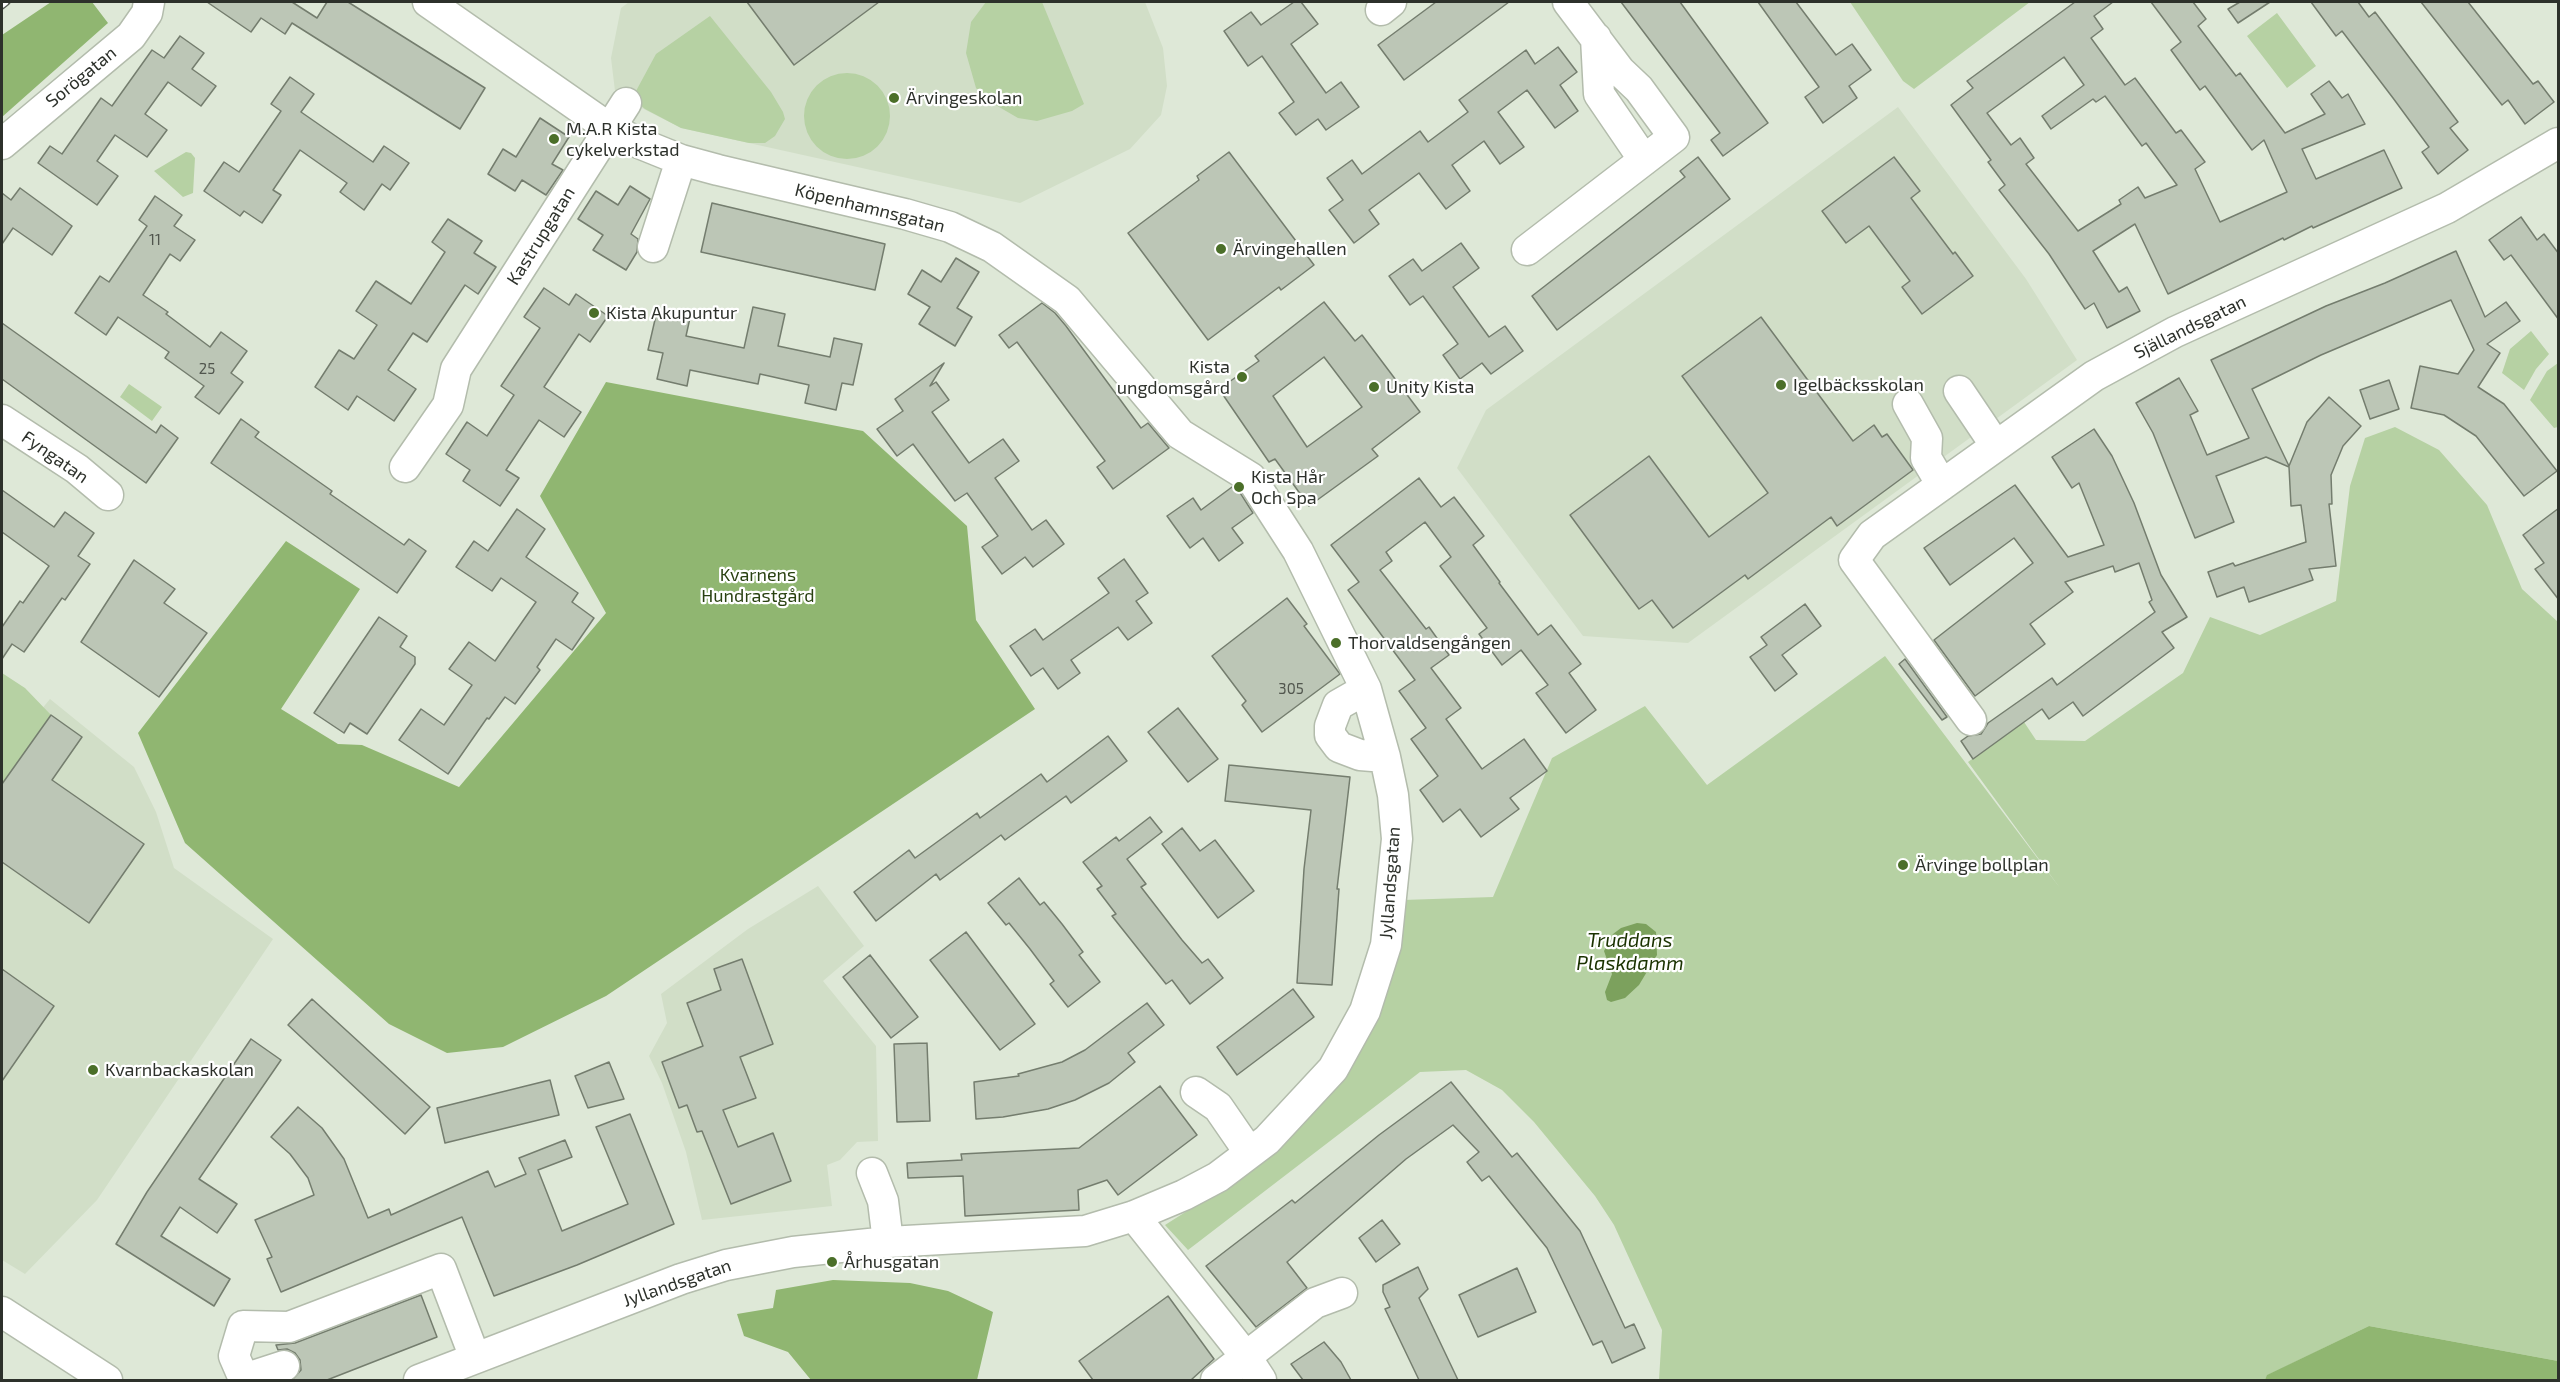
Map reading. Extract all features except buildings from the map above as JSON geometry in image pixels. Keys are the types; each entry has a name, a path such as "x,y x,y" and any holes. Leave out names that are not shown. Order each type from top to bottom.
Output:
{"street":[{"name":"Sorögatan","path":"2,144 131,36 147,13 149,2"},
{"name":"Köpenhamnsgatan","path":"428,2 609,128 681,160 905,214 950,227 992,247 1067,300 1180,434 1251,478 1298,551"},
{"path":"1527,250 1674,137 1639,89 1620,71 1568,2"},
{"path":"1596,38 1599,94 1644,160"},
{"name":"Kastrupgatan","path":"405,466 448,405 456,369 626,103"},
{"name":"Själlandsgatan","path":"1971,720 1854,560 1872,535 2094,376 2175,332 2447,208 2559,143"},
{"path":"652,247 681,160"},
{"path":"1959,391 1996,446"},
{"path":"1908,404 1927,438 1926,458 1942,485"},
{"name":"Fyngatan","path":"2,420 77,469 108,495"},
{"name":"Jyllandsgatan","path":"420,1380 681,1279 726,1265 793,1252 888,1242 1085,1231 1134,1216 1185,1195 1218,1177 1266,1140 1333,1069 1365,1011 1386,945 1394,886 1397,840 1393,795 1366,689 1298,551"},
{"path":"1366,689 1338,705 1330,726 1330,735 1339,747 1360,755 1385,757"},
{"path":"1196,1092 1218,1107 1249,1152"},
{"path":"872,1173 884,1201 888,1242"},
{"path":"1134,1216 1254,1369"},
{"path":"284,1366 244,1379 234,1356 243,1326 289,1327 441,1269 475,1358"},
{"path":"1216,1380 1254,1369 1316,1303 1342,1293"},
{"path":"2,1312 107,1380"}],"shaded area":[{"name":"Ärvingeskolan","path":"629,2 1145,2 1163,48 1167,86 1161,115 1130,149 1020,203 681,128 634,104 615,91 611,58 621,8"},
{"path":"986,2 1042,2 1084,104 1072,111 1037,121 1018,118 987,100 976,88 966,53 971,22"},
{"path":"1850,2 2030,2 1914,89 1903,81"},
{"path":"2277,13 2316,66 2287,88 2247,36"},
{"path":"710,16 771,92 783,112 785,119 775,136 765,143 749,143 681,128 645,109 634,100 636,91 656,54"},
{"path":"839,73 855,73 878,85 887,99 890,116 887,133 878,147 855,159 839,159 823,152 811,140 804,124 804,108 811,92 823,80"},
{"name":"Igelbäcksskolan","path":"1898,107 2026,279 2077,360 1688,643 1583,636 1457,468 1486,410"},
{"path":"186,152 191,153 195,158 193,193 183,197 154,171"},
{"path":"2531,331 2549,354 2536,369 2524,390 2502,373 2510,349"},
{"path":"2558,363 2558,427 2554,428 2530,400 2547,371"},
{"path":"129,384 162,407 152,421 120,397"},
{"path":"2395,427 2439,450 2487,505 2522,589 2558,622 2558,1361 2369,1326 2268,1375 2265,1380 1659,1380 1662,1330 1614,1225 1595,1196 1534,1122 1502,1090 1466,1070 1420,1072 1188,1250 1165,1225 1250,1171 1351,1057 1403,900 1493,897 1552,758 1645,706 1707,785 1885,656 2060,888 1968,762 2024,722 2036,740 2085,741 2183,673 2210,617 2260,635 2336,601 2350,486 2365,438"},
{"path":"2,673 25,688 51,715 2,785"},
{"name":"Kvarnbackaskolan","path":"50,699 134,767 156,812 174,868 273,939 97,1200 25,1274 2,1260 2,757"},
{"path":"818,886 864,946 823,981 876,1046 878,1141 857,1142 840,1160 827,1165 832,1206 702,1220 686,1152 662,1083 649,1056 667,1023 661,994 748,929"}],"green space":[{"path":"51,2 92,2 108,23 2,117 2,35"},
{"name":"Kvarnens Hundrastgård","path":"606,382 863,431 967,526 976,620 1035,709 606,996 503,1047 447,1053 389,1024 185,843 138,733 286,541 360,589 281,709 338,744 362,745 459,787 606,613 540,496"},
{"path":"833,1280 910,1283 948,1291 993,1312 977,1380 811,1380 788,1352 744,1336 737,1314 773,1308 776,1290"},
{"path":"2369,1326 2558,1361 2558,1380 2265,1380 2267,1375"}],"water":[{"name":"Truddans Plaskdamm","path":"1637,923 1646,924 1656,932 1657,955 1639,985 1625,998 1611,1002 1607,1000 1605,992 1612,974 1604,951 1613,934 1621,928"}],"railway":[{"path":"2,6 7,2"}],"place":[{"name":"Ärvingeskolan","path":"894,98"},
{"name":"M.A.R Kista cykelverkstad","path":"554,139"},
{"name":"Ärvingehallen","path":"1221,249"},
{"name":"Kista Akupuntur","path":"594,313"},
{"name":"Kista ungdomsgård","path":"1242,377"},
{"name":"Igelbäcksskolan","path":"1781,385"},
{"name":"Unity Kista","path":"1374,387"},
{"name":"Kista Hår Och Spa","path":"1239,487"},
{"name":"Thorvaldsengången","path":"1336,643"},
{"name":"Ärvinge bollplan","path":"1903,865"},
{"name":"Kvarnbackaskolan","path":"93,1070"},
{"name":"Århusgatan","path":"832,1262"}]}
